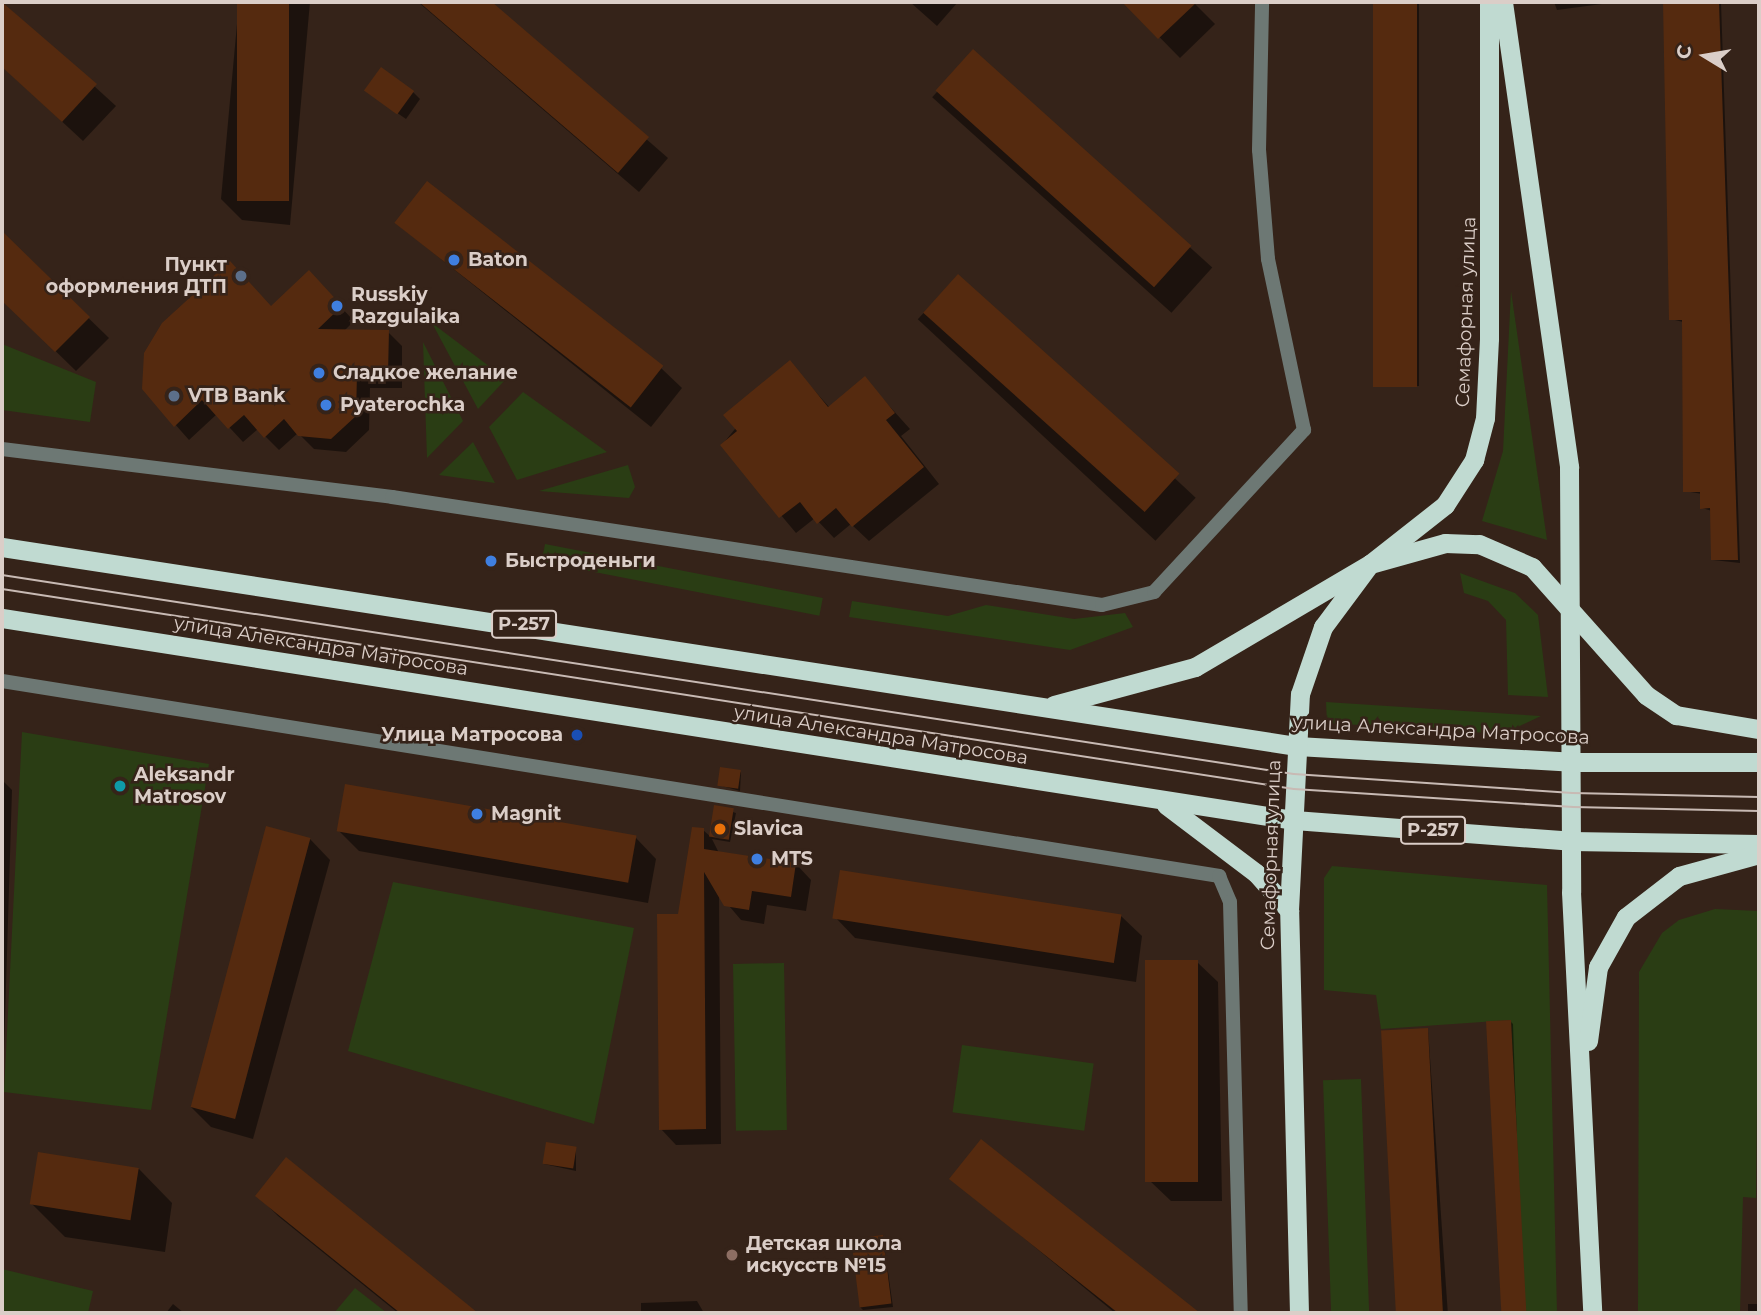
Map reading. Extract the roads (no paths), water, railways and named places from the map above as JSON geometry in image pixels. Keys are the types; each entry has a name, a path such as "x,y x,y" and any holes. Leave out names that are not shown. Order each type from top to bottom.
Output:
{"highway":[{"name":"Семафорная улица","path":"1299,1313 1289,909 1297,746 1311,656 1323,627 1370,564 1445,505 1474,460 1485,418 1489,2"},
{"path":"1503,2 1569,467 1572,607 1571,841 1592,1313"},
{"path":"1045,707 1195,667 1370,564 1445,543 1479,544 1532,567 1572,607 1646,695 1676,715 1759,729"},
{"name":"улица Александра Матросова","path":"2,547 1297,746 1572,762 1759,762"},
{"name":"улица Александра Матросова","path":"2,618 1162,802 1294,820 1571,841 1759,844"},
{"path":"1162,802 1256,873 1289,909"},
{"path":"1581,1087 1598,967 1626,917 1679,876 1759,854"}],"street":[{"path":"2,449 392,497 1102,605 1154,592 1174,578 1304,430 1268,259 1259,150 1262,2"},
{"path":"2,681 1219,876 1230,902 1241,1313"}],"tram line":[{"path":"2,575 1294,774 1572,793 1759,797"},
{"path":"2,589 1294,789 1573,807 1759,811"}],"place":[{"name":"Baton","path":"454,260"},
{"name":"Пункт оформления ДТП","path":"241,276"},
{"name":"Russkiy Razgulaika","path":"337,306"},
{"name":"Сладкое желание","path":"319,373"},
{"name":"VTB Bank","path":"174,396"},
{"name":"Pyaterochka","path":"326,405"},
{"name":"Быстроденьги","path":"491,561"},
{"name":"Улица Матросова","path":"577,735"},
{"name":"Aleksandr Matrosov","path":"120,786"},
{"name":"Magnit","path":"477,814"},
{"name":"Slavica","path":"720,829"},
{"name":"MTS","path":"757,859"},
{"name":"Детская школа искусств №15","path":"732,1255"}]}
